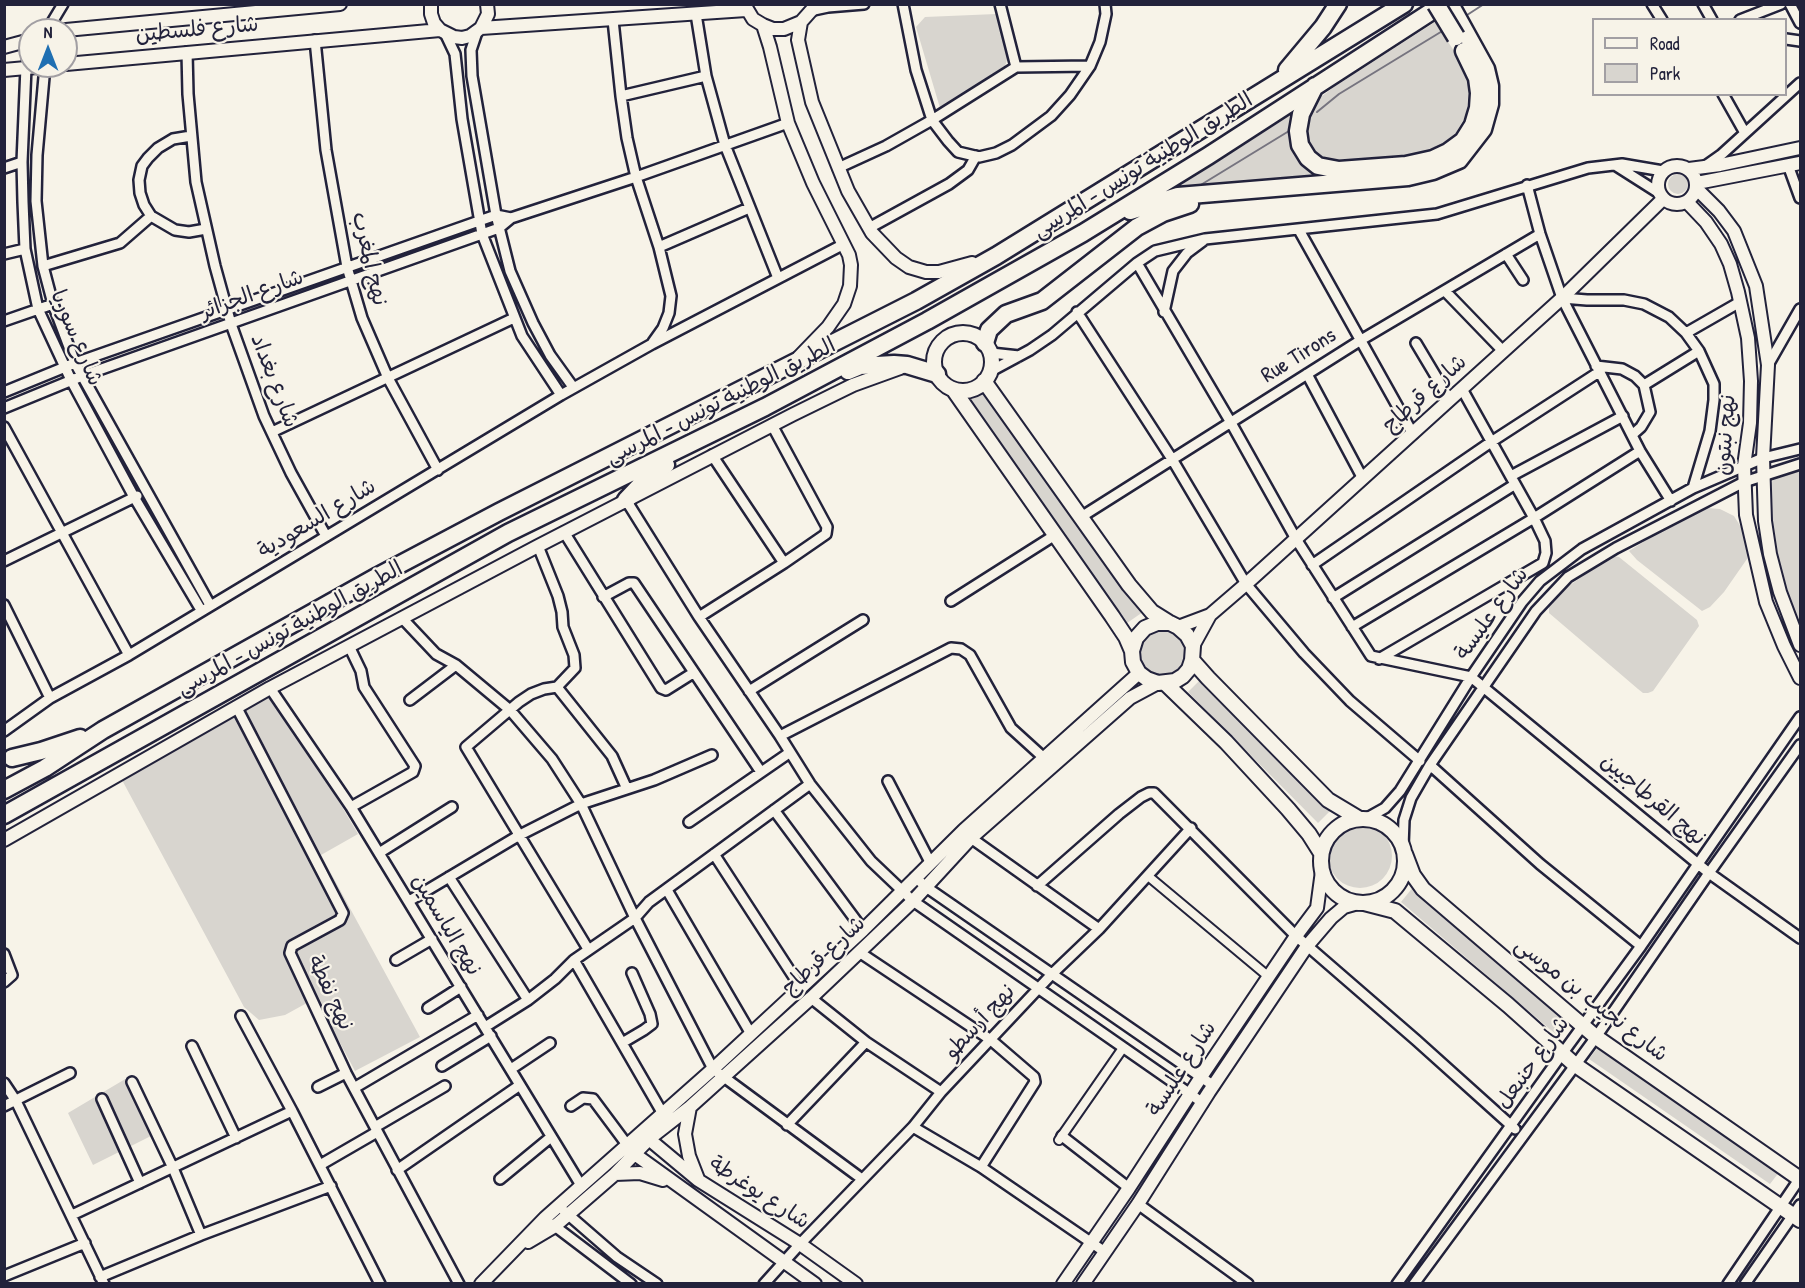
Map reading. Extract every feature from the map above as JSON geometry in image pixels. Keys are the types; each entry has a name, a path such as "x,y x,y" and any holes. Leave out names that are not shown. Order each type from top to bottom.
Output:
{"highway":[{"path":"1277,82 1323,27 1338,4"},
{"path":"1083,233 1140,207 1178,196 1408,177 1433,171 1460,160 1483,129 1490,104 1490,86 1486,69 1436,4"},
{"name":"الطريق الوطنية تونس - المرسى","path":"4,814 508,533 706,436 927,321 1083,233 1443,4"},
{"path":"1315,86 1301,114 1298,131 1300,145 1308,158 1318,166 1339,170 1406,165 1433,159 1448,152 1463,141 1473,125 1479,93 1477,78 1449,4"},
{"name":"الطريق الوطنية تونس - المرسى","path":"4,790 45,768 103,730 378,576 499,512 916,301 996,256 1398,7"},
{"path":"988,348 989,330 1006,314 1042,301 1137,227 1152,218 1194,203 1268,189"},
{"path":"765,406 860,366 907,365 937,374"},
{"path":"626,500 646,479 706,436"},
{"path":"7,759 41,751 103,730"},
{"path":"4,824 52,788"}],"main road":[{"path":"1321,853 1309,834 1288,809 1226,742 1161,683 1148,680 1139,673 1133,662 1132,651 1126,637 1112,616 953,389 946,385 937,374 934,367 936,352 939,345 951,336 966,333 980,338 988,348 987,376 1081,517 1129,585 1152,612 1187,635 1192,653 1230,701 1328,800 1363,818 1385,825 1399,838 1404,851 1405,865 1399,884 1384,897 1361,903"},
{"path":"953,389 975,388 987,376"},
{"path":"1132,651 1136,638 1144,628 1157,623 1174,625"},
{"path":"1161,683 1182,676 1189,669 1192,653"},
{"path":"1363,818 1345,822 1326,840 1321,853 1322,872 1331,889 1339,896 1395,911 1574,1064 1781,1207 1798,1214"},
{"name":"شارع نجيب بن موسى","path":"1404,851 1413,875 1423,889 1596,1037 1800,1179"}],"street":[{"path":"54,18 63,4"},
{"name":"شارع فلسطين","path":"78,29 340,4"},
{"path":"431,4 434,23 443,32 455,54 462,119 482,234 514,318 534,357 561,394"},
{"path":"487,4 488,14 471,50 472,76 496,215 510,271 532,323 550,355 573,387"},
{"path":"762,25 773,29 795,27 815,7 864,4"},
{"path":"903,4 916,70 932,120 958,152 976,156 996,153 1031,133 1070,95 1090,66 1101,42 1106,14 1105,4"},
{"path":"1000,4 1016,67"},
{"path":"1652,4 1661,18"},
{"path":"1703,4 1711,18"},
{"path":"1745,18 1781,4"},
{"path":"1790,4 1800,23"},
{"path":"479,30 506,25 696,15 745,7 762,25 770,47 788,123 816,190 849,255 852,274 844,304 828,327 794,362"},
{"path":"696,15 706,76 725,145 778,278"},
{"path":"613,20 621,96 636,177 660,247 671,296 669,313 663,328 651,344"},
{"path":"801,22 798,40 812,102 848,191 869,228 883,247 909,267 926,272 939,272 996,256"},
{"name":"شارع فلسطين","path":"78,63 315,40 443,32 462,38 479,30"},
{"name":"نهج المغرب","path":"315,40 326,150 347,267 362,318 388,378 438,470"},
{"name":"شارع بغداد","path":"187,52 191,136 196,182 231,324 264,416 295,480 326,536"},
{"path":"838,168 886,146 932,120 1016,67 1090,66"},
{"path":"621,96 706,76"},
{"name":"شارع سوريا","path":"26,78 22,162 25,249 38,309 71,380 134,497 205,608"},
{"name":"شارع سوريا","path":"45,78 38,143 36,201 43,266 53,304 75,363 146,492 205,608"},
{"path":"1787,95 1800,83"},
{"path":"1724,96 1745,134"},
{"path":"1702,168 1721,155 1786,96"},
{"name":"شارع الجزائر","path":"4,408 82,376 499,228 511,219 788,123"},
{"path":"191,136 173,140 158,148 148,158 142,166 139,180 140,193 144,206 151,216 175,230 189,232 206,229"},
{"path":"23,141 38,143"},
{"path":"1661,196 1659,177 1663,171 1676,165 1689,169 1702,168 1800,148"},
{"path":"869,228 955,180 973,165 976,156"},
{"path":"4,168 22,162"},
{"path":"1697,186 1794,164 1800,198"},
{"path":"1615,165 1675,205 1687,202 1693,196 1697,186 1694,175 1689,169"},
{"path":"987,376 1052,335 1137,263 1155,252 1205,239 1437,214 1588,168 1632,165 1663,171"},
{"path":"1527,186 1540,234 1562,298 1632,435 1671,501"},
{"name":"نهج نبتون","path":"1697,186 1734,231 1756,286 1768,365 1763,458 1765,521 1770,554 1780,592 1800,645"},
{"name":"شارع قرطاج","path":"1192,653 1210,615 1562,298 1661,196"},
{"name":"نهج نبتون","path":"1687,202 1706,222 1721,244 1730,264 1740,302 1748,338 1751,381 1750,423 1743,482 1746,515 1766,602 1800,678"},
{"path":"660,247 749,208"},
{"path":"496,215 511,219"},
{"name":"شارع الجزائر","path":"4,392 75,363 496,215"},
{"path":"43,266 120,243 151,216"},
{"path":"1299,230 1413,434"},
{"name":"Rue Tirons","path":"1081,517 1361,340 1540,234"},
{"path":"1164,312 1173,271 1187,253 1205,239"},
{"name":"شارع السعودية","path":"4,731 50,699 129,655 573,387 844,244"},
{"path":"4,254 25,249"},
{"path":"1506,254 1522,280"},
{"path":"1137,263 1296,539 1371,656 1472,677"},
{"path":"1445,291 1503,351"},
{"path":"1562,298 1624,300 1644,304 1669,317 1686,333 1699,351 1714,384 1714,400 1710,431 1693,488"},
{"path":"1686,333 1740,302"},
{"path":"4,321 53,304"},
{"path":"1768,365 1800,309"},
{"path":"1077,312 1172,459 1246,584 1304,653 1350,701 1420,761"},
{"path":"272,432 514,318"},
{"path":"1416,344 1450,400"},
{"path":"988,348 1019,356"},
{"path":"1644,385 1699,351"},
{"path":"4,840 270,688 564,532 853,385 907,365"},
{"path":"1312,565 1598,369 1622,369 1635,376 1644,385 1650,412 1641,427 1632,435"},
{"path":"1307,374 1363,479"},
{"path":"1380,659 1542,563 1546,553 1545,541 1534,518 1462,389"},
{"path":"1333,598 1512,481 1623,416"},
{"path":"699,617 826,534 827,526 771,425"},
{"path":"4,427 129,655"},
{"name":"شارع عليسة","path":"1363,818 1384,808 1393,799 1522,602 1540,581 1582,549 1693,488 1763,458 1800,449"},
{"path":"1352,627 1641,451"},
{"path":"712,455 784,563"},
{"name":"شارع عليسة","path":"1404,851 1404,820 1411,798 1536,610 1568,577 1616,548 1743,482 1800,464"},
{"path":"4,561 146,492"},
{"path":"626,500 699,617 810,784 871,861 913,901 1203,1103"},
{"path":"564,532 661,688 666,690 693,673"},
{"path":"951,601 1055,535"},
{"path":"538,546 558,596 563,627 574,655 574,670 557,687 544,688 531,694 466,747 588,949"},
{"path":"603,597 627,584 634,583 761,772"},
{"path":"4,605 50,699"},
{"name":"شارع قرطاج","path":"1174,625 1210,615"},
{"path":"402,618 436,654 456,665 510,710 552,759 581,804 635,918 717,1073 862,1179"},
{"path":"749,691 863,621"},
{"path":"349,646 361,670 364,687 415,766 413,772 351,807"},
{"path":"780,736 951,648 961,649 970,655 1011,728 1044,758"},
{"path":"410,700 456,665"},
{"name":"شارع قرطاج","path":"564,1211 582,1187 646,1136 690,1107 751,1034 863,930 930,862 1139,673"},
{"name":"نهج القرطاجيين","path":"1472,677 1709,873 1800,938"},
{"name":"شارع قرطاج","path":"646,1136 663,1114 811,998 913,901 971,838 1130,698 1161,683"},
{"path":"557,687 612,756 627,789"},
{"name":"نهج الياسمين","path":"270,688 351,807 582,1187"},
{"name":"نهج نفطة","path":"237,708 343,913 340,920 292,946 290,953 346,1073 459,1284"},
{"name":"شارع حنبعل","path":"1398,1284 1641,946 1800,717"},
{"name":"شارع حنبعل","path":"1414,1284 1596,1037 1800,745"},
{"path":"689,822 789,753"},
{"path":"409,901 518,836 581,804 654,780 712,755"},
{"path":"1431,765 1540,864 1641,946"},
{"path":"888,781 930,862"},
{"path":"485,1027 528,1000 588,949 635,918 649,902 810,784"},
{"path":"1037,886 1119,814 1149,793 1158,795 1296,936 1522,1135"},
{"path":"379,853 452,807"},
{"path":"774,810 863,930"},
{"name":"نهج أرسطو","path":"764,1284 913,1127 941,1092 1052,974 1099,929 1191,828"},
{"path":"971,838 1099,929"},
{"path":"714,854 801,988"},
{"name":"شارع عليسة","path":"1063,1284 1317,908 1322,872"},
{"path":"1148,876 1269,977"},
{"path":"450,877 528,1000"},
{"path":"915,877 926,887 1214,1086"},
{"path":"667,890 751,1034"},
{"name":"شارع عليسة","path":"1083,1284 1307,946 1331,918 1344,907 1361,903"},
{"path":"396,960 432,939"},
{"path":"859,952 991,1040 1034,1077 1035,1082 981,1167"},
{"path":"4,954 12,975 4,982"},
{"path":"574,960 663,1114"},
{"path":"622,1043 651,1024 650,1014 632,973"},
{"path":"428,1008 461,987"},
{"path":"811,998 866,1042 941,1092"},
{"path":"354,1088 478,1015"},
{"path":"241,1016 380,1284"},
{"path":"442,1066 491,1036"},
{"path":"787,1125 866,1042"},
{"path":"511,1069 550,1043"},
{"path":"192,1046 236,1138"},
{"path":"1123,1048 1061,1138 1129,1188"},
{"path":"4,1106 70,1073"},
{"path":"318,1087 346,1073"},
{"path":"132,1082 201,1235"},
{"path":"4,1083 16,1101 102,1280 201,1235 331,1186"},
{"path":"397,1170 520,1085"},
{"path":"320,1165 445,1086"},
{"path":"571,1106 583,1098 592,1099 630,1149"},
{"path":"102,1099 140,1183"},
{"path":"690,1107 685,1134 689,1156 698,1180"},
{"path":"72,1215 292,1111"},
{"path":"913,1127 981,1167 1105,1252"},
{"name":"شارع يوغرطة","path":"646,1136 698,1180 800,1244 856,1284"},
{"path":"500,1179 551,1137"},
{"name":"شارع قرطاج","path":"481,1284 512,1252 615,1174 630,1149"},
{"name":"شارع يوغرطة","path":"630,1149 814,1284"},
{"path":"615,1174 640,1173 679,1185"},
{"path":"1731,1283 1800,1179"},
{"path":"1138,1204 1248,1284"},
{"path":"564,1211 617,1257 657,1284"},
{"path":"1745,1284 1798,1214"},
{"path":"550,1222 631,1284"},
{"path":"4,1276 85,1243"}],"green space":[{"path":"996,14 1008,57 1005,66 940,108 916,27 925,17"},
{"path":"1435,22 1458,57 1466,74 1469,89 1466,115 1454,136 1439,147 1427,152 1400,157 1340,163 1323,160 1311,151 1303,130 1314,102"},
{"path":"1294,104 1318,174 1324,176 1157,192"},
{"path":"1678,174 1685,177 1688,184 1685,191 1678,194 1671,191 1668,184 1671,177"},
{"path":"983,384 1143,612 1127,623 967,394"},
{"path":"1800,469 1800,633 1774,552 1768,492 1770,484 1777,476"},
{"path":"1707,508 1720,509 1734,516 1744,532 1749,551 1747,559 1724,592 1710,607 1702,611 1637,560 1629,551 1680,519"},
{"path":"1611,556 1619,557 1697,620 1699,626 1653,691 1648,693 1643,693 1638,689 1549,613 1549,605 1566,588"},
{"path":"1157,629 1167,629 1182,639 1186,653 1182,667 1176,673 1167,677 1157,677 1142,667 1138,658 1138,648 1148,633"},
{"path":"1201,679 1332,809 1318,823 1188,692"},
{"path":"267,696 325,778 358,834 321,855 420,1037 355,1071 316,998 285,1015 259,1020 244,1007 122,780"},
{"path":"1354,824 1366,824 1383,833 1390,844 1392,856 1390,868 1383,879 1366,888 1354,888 1342,883 1333,874 1328,862 1328,850 1333,838 1342,829"},
{"path":"1414,886 1572,1022 1559,1037 1401,902"},
{"path":"1599,1046 1780,1171 1770,1184 1589,1059"},
{"path":"127,1078 153,1135 93,1165 68,1113"}],"waterway":[{"path":"1464,17 1484,4"},
{"path":"1317,112 1339,94 1444,30"},
{"path":"1199,186 1289,131"}]}
